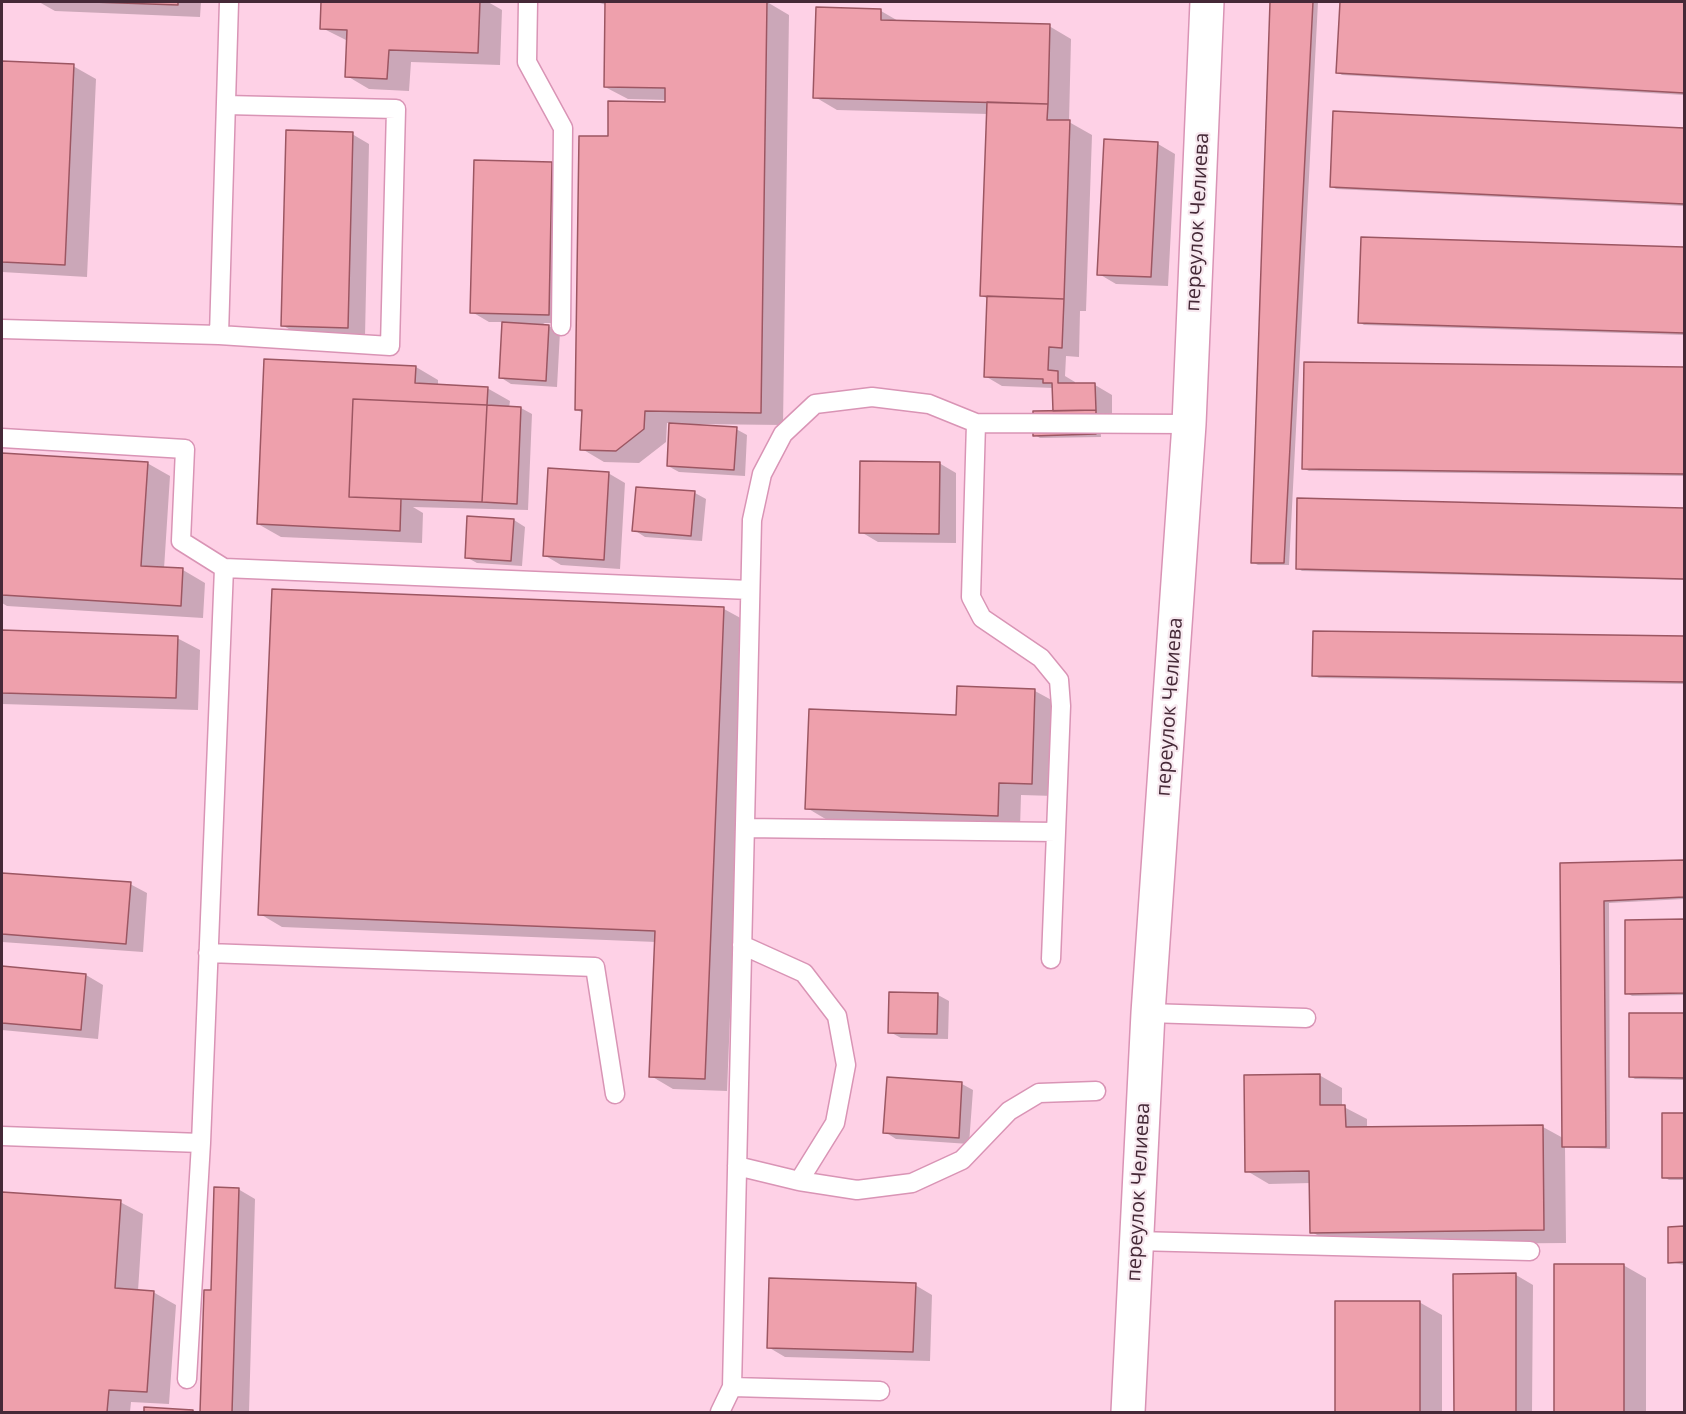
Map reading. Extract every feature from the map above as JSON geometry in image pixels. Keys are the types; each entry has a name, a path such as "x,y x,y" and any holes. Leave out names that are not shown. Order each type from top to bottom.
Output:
{"street":[{"name":"переулок Челиева","path":"1128,1413 1148,1013 1189,424 1207,2"}],"lane":[{"path":"219,335 228,2"},
{"path":"528,2 527,62 563,128 561,326"},
{"path":"2,329 219,335 390,346 396,109 226,105"},
{"path":"720,1413 732,1387 752,520 762,474 783,434 815,404 872,397 929,404 976,423 1189,424"},
{"path":"976,423 971,597 982,618 1041,658 1059,680 1061,706 1051,959"},
{"path":"2,438 185,449 181,541 224,568 750,590"},
{"path":"187,1379 201,1143 224,568"},
{"path":"745,828 1056,832"},
{"path":"742,945 804,973 837,1016 846,1065 835,1123 799,1181"},
{"path":"208,953 595,968 615,1094"},
{"path":"1148,1013 1306,1018"},
{"path":"737,1166 799,1181 857,1190 912,1183 962,1160 1009,1110 1039,1093 1096,1091"},
{"path":"2,1136 201,1143"},
{"path":"1136,1241 1530,1251"},
{"path":"732,1387 880,1391"}],"building":[{"path":"92,2 178,2 178,5"},
{"path":"321,2 480,2 478,53 389,50 387,79 345,77 347,30 320,29"},
{"path":"605,2 767,2 761,413 645,411 644,429 616,451 580,450 582,410 575,410 579,136 608,136 608,101 665,102 665,88 604,87"},
{"path":"1270,2 1313,2 1284,563 1251,563"},
{"path":"1340,2 1684,2 1684,93 1336,73"},
{"path":"816,7 881,9 881,20 1050,24 1048,104 813,98"},
{"path":"2,61 74,64 65,265 2,262"},
{"path":"987,102 1048,104 1047,120 1070,120 1064,299 980,296"},
{"path":"1333,111 1684,128 1684,204 1330,187"},
{"path":"286,130 353,132 348,328 281,326"},
{"path":"1104,139 1158,142 1151,277 1097,275"},
{"path":"474,160 552,162 549,315 470,313"},
{"path":"1361,237 1684,247 1684,333 1358,323"},
{"path":"987,296 1064,299 1062,348 1049,347 1048,370 1058,371 1058,383 1095,383 1096,410 1053,411 1052,383 1043,383 1043,379 984,377"},
{"path":"502,322 549,325 546,381 499,378"},
{"path":"264,359 416,366 415,383 488,387 487,405 353,399 349,497 401,499 400,531 257,524"},
{"path":"1304,362 1684,367 1684,474 1302,469"},
{"path":"353,399 487,405 482,502 349,497"},
{"path":"487,405 521,407 517,504 482,502"},
{"path":"1096,410 1096,434 1033,436 1033,411"},
{"path":"669,423 737,427 734,470 667,466"},
{"path":"2,453 148,462 141,566 183,568 181,606 2,595"},
{"path":"860,461 940,462 939,534 859,533"},
{"path":"548,468 609,472 604,560 543,556"},
{"path":"636,487 695,491 691,536 632,531"},
{"path":"1297,498 1684,508 1684,579 1296,569"},
{"path":"467,516 514,519 511,561 465,558"},
{"path":"272,589 724,607 705,1079 649,1077 655,931 258,915"},
{"path":"2,630 178,636 176,698 2,693"},
{"path":"1313,631 1684,636 1684,682 1312,676"},
{"path":"957,686 1035,689 1032,784 999,783 998,816 805,809 809,709 956,715"},
{"path":"1684,860 1684,897 1604,901 1606,1147 1562,1147 1560,863"},
{"path":"2,873 131,882 126,944 2,934"},
{"path":"1684,919 1684,993 1625,994 1625,920"},
{"path":"2,966 86,974 81,1030 2,1023"},
{"path":"889,992 938,993 937,1034 888,1033"},
{"path":"1629,1013 1684,1013 1684,1078 1629,1077"},
{"path":"1320,1074 1320,1105 1345,1105 1346,1127 1543,1125 1544,1230 1310,1233 1309,1171 1245,1172 1244,1075"},
{"path":"887,1077 962,1082 959,1138 883,1133"},
{"path":"1662,1113 1684,1113 1684,1178 1662,1178"},
{"path":"214,1187 239,1188 232,1412 200,1412 204,1290 211,1290"},
{"path":"2,1192 121,1200 115,1288 154,1291 147,1392 109,1390 107,1412 2,1412"},
{"path":"1684,1226 1684,1262 1668,1263 1668,1227"},
{"path":"1554,1264 1624,1264 1624,1412 1554,1412"},
{"path":"1516,1273 1516,1412 1454,1412 1453,1274"},
{"path":"769,1278 916,1283 913,1352 767,1348"},
{"path":"1335,1301 1420,1301 1420,1412 1335,1412"},
{"path":"144,1407 193,1410 193,1412 144,1412"}]}
